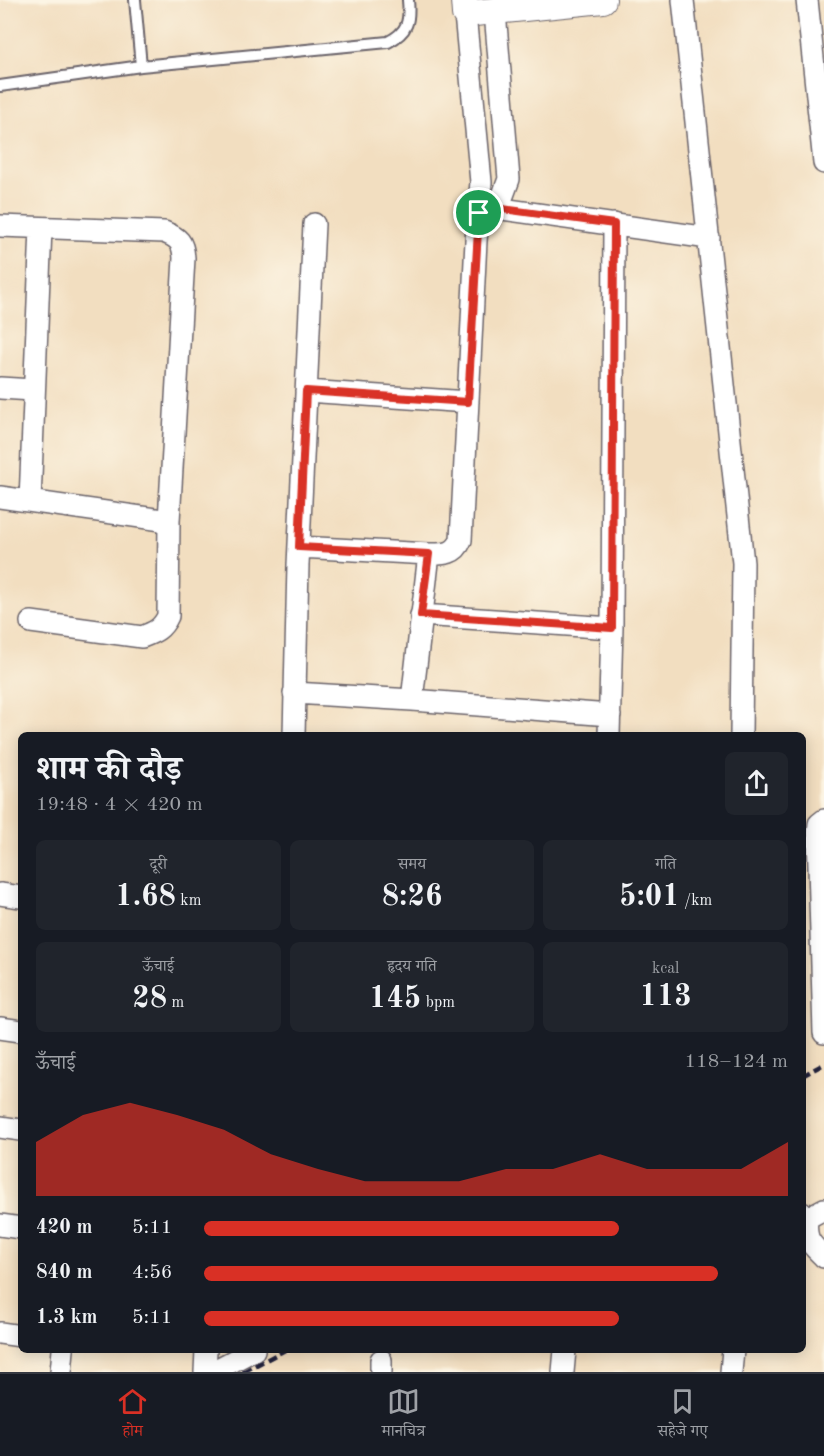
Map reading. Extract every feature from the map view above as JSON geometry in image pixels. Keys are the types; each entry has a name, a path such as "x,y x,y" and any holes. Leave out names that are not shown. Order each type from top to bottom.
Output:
{"street":[{"path":"299,547 446,554 459,547 484,210 465,7 603,0"},
{"path":"683,0 743,563 741,732"},
{"path":"807,0 824,164"},
{"path":"484,210 502,198 509,179 494,6"},
{"path":"484,210 614,224 709,238"},
{"path":"294,732 299,547 314,224"},
{"path":"294,693 412,700 610,725 614,224"},
{"path":"0,226 164,232 177,237 183,245 169,521 168,615 164,625 158,631 142,637 132,637 31,622"},
{"path":"30,501 41,228"},
{"path":"0,388 33,390"},
{"path":"306,391 468,402"},
{"path":"0,496 169,521"},
{"path":"412,700 429,554"},
{"path":"421,615 612,628"},
{"path":"824,820 819,824 818,833 824,1033"},
{"path":"0,894 18,897"},
{"path":"0,1028 18,1031"},
{"path":"0,1127 18,1130"},
{"path":"806,1233 811,1213"},
{"path":"0,1224 18,1227"},
{"path":"806,1241 824,1257"},
{"path":"0,1333 18,1336"},
{"path":"61,1372 63,1353"},
{"path":"205,1372 206,1353"},
{"path":"212,1372 248,1353"},
{"path":"563,1372 565,1353"},
{"path":"731,1372 733,1353"}],"lane":[{"path":"135,0 141,66"},
{"path":"0,86 141,66 388,42 399,36 409,22 408,0"}],"railway":[{"path":"806,1074 824,1064"},
{"path":"243,1372 279,1353"}],"route":[{"path":"488,207 614,224 612,628 421,615 429,554 299,547 306,391 468,402 479,213 488,207"}]}
